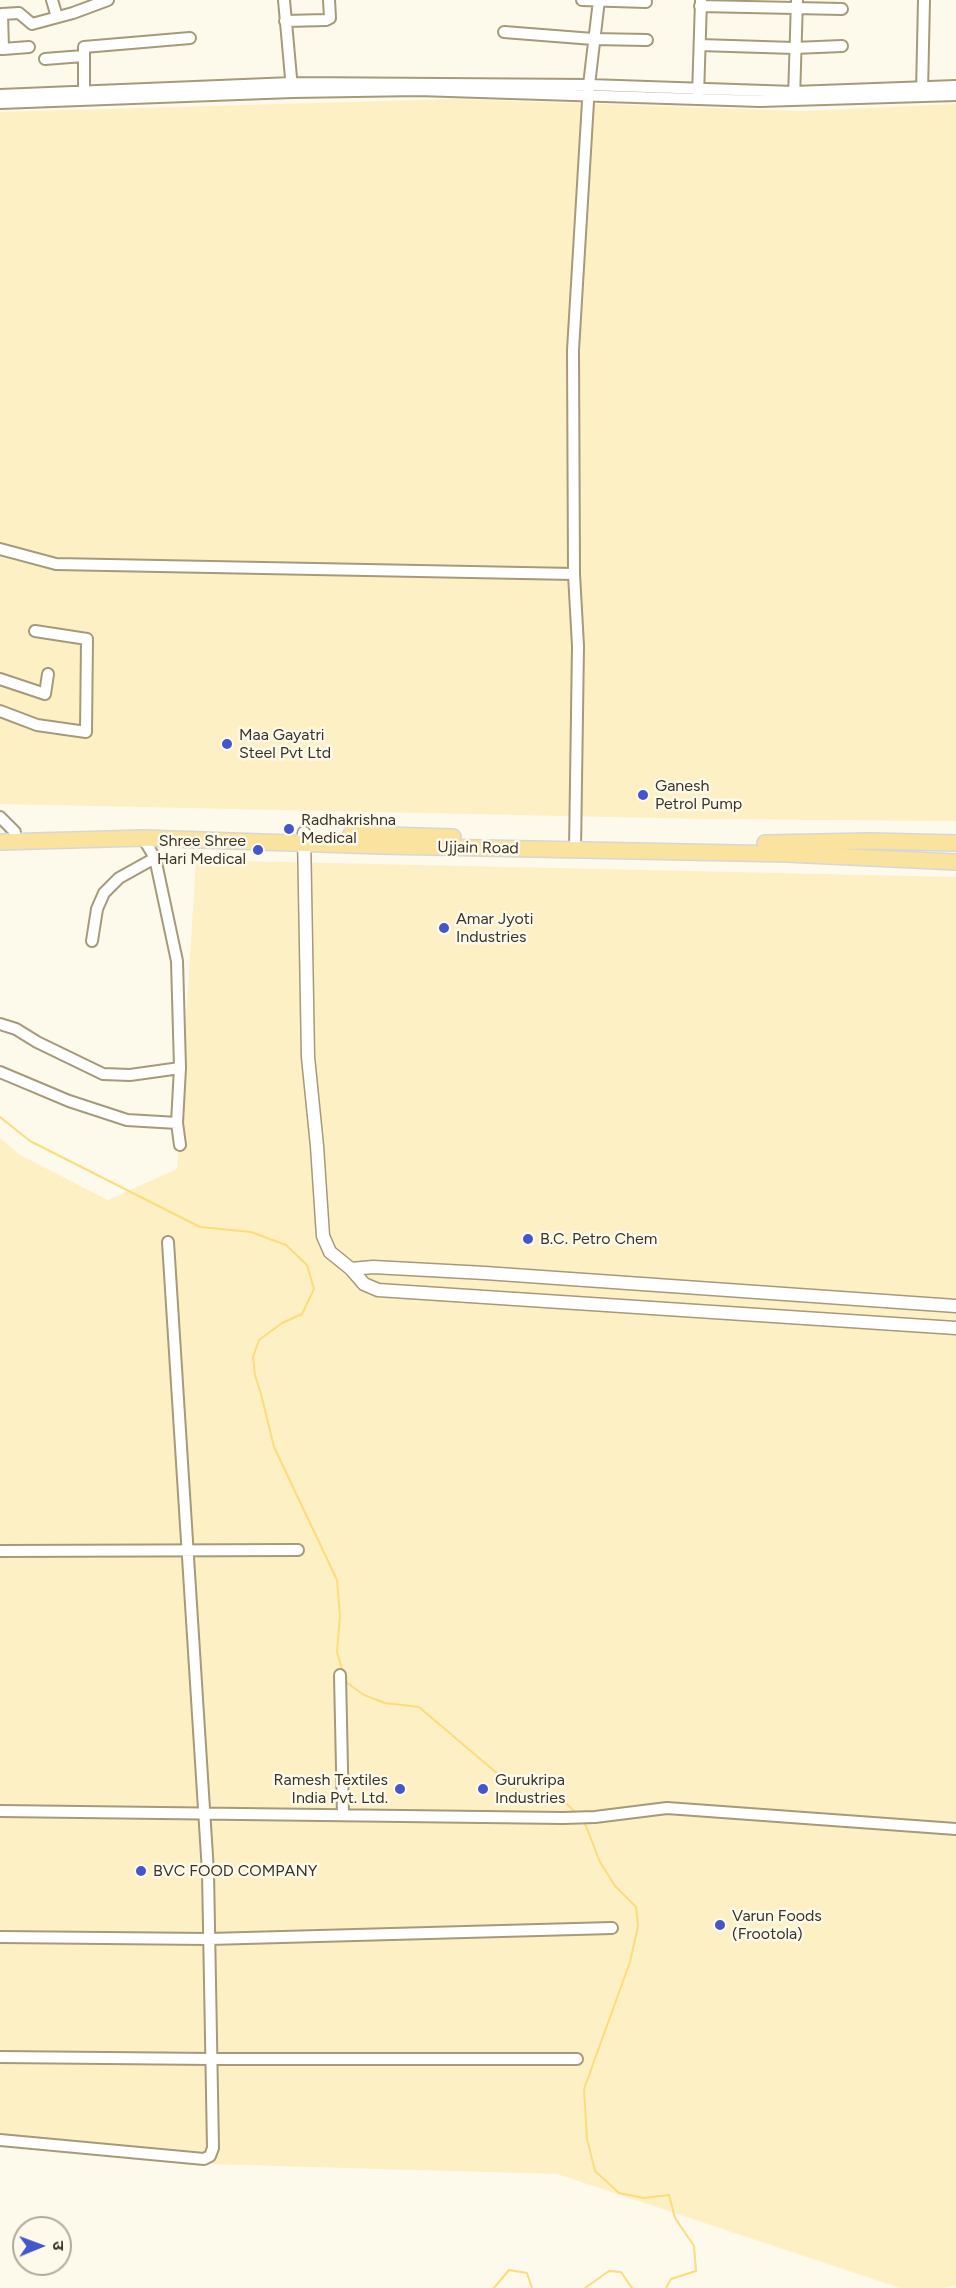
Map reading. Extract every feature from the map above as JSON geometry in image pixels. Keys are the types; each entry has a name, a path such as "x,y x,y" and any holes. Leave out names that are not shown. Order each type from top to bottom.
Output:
{"main road":[{"name":"Ujjain Road","path":"8,832 574,844 956,862"},
{"name":"Ujjain Road","path":"0,842 143,838 305,838"},
{"name":"Ujjain Road","path":"574,844 870,841 956,843"}],"street":[{"path":"52,0 57,17"},
{"path":"284,0 292,88"},
{"path":"285,21 326,20 330,18 329,0"},
{"path":"582,0 646,2"},
{"path":"574,844 578,646 574,574 573,350 589,91 599,0"},
{"path":"922,91 924,0"},
{"path":"29,47 2,49 2,14 19,13 32,24 102,1"},
{"path":"698,95 700,3 797,4 842,9"},
{"path":"794,96 797,4"},
{"path":"504,32 593,39 647,40"},
{"path":"81,96 84,47 190,38"},
{"path":"700,45 794,48 842,46"},
{"path":"45,59 83,56"},
{"path":"0,103 81,96 292,88 794,96 922,91 956,86"},
{"path":"922,91 956,95"},
{"path":"0,94 81,96"},
{"path":"0,549 56,564 574,574"},
{"path":"0,711 37,725 86,732 87,639 35,631"},
{"path":"0,679 45,694 48,674"},
{"path":"0,817 8,832"},
{"path":"143,838 155,858 177,961 180,1068 177,1123 180,1145"},
{"path":"305,838 308,1057 317,1146 320,1216 323,1236 330,1252 351,1269 364,1284 378,1290 956,1328"},
{"path":"92,941 97,909 104,893 119,878 155,858"},
{"path":"0,1024 16,1029 37,1042 103,1074 130,1075 180,1068"},
{"path":"0,1072 69,1101 127,1120 177,1123"},
{"path":"0,2140 204,2159 210,2156 213,2148 210,1939 204,1814 168,1242"},
{"path":"351,1269 373,1267 485,1273 956,1306"},
{"path":"0,1551 298,1550"},
{"path":"340,1675 343,1815"},
{"path":"0,1811 563,1818 595,1817 667,1808 956,1829"},
{"path":"0,1937 210,1939 612,1928"},
{"path":"0,2057 577,2059"}],"shaded area":[{"path":"454,99 802,111 956,104 956,821 705,819 0,804 0,112"},
{"path":"196,860 956,877 956,2286 900,2288 557,2174 172,2163 0,2143 0,1138 20,1155 108,1200 177,1169"}],"waterway":[{"path":"0,1117 30,1141 200,1227 251,1232 286,1245 307,1265 314,1289 302,1314 282,1323 259,1340 253,1357 255,1375 274,1447 337,1580 340,1616 337,1652 343,1673"},
{"path":"345,1678 346,1682 364,1695 385,1703 419,1707 532,1803 567,1804 576,1813"},
{"path":"584,1821 600,1862 615,1886 636,1907 638,1926 630,1962 584,2089 587,2139 595,2171 619,2193 644,2198 669,2195 675,2218 694,2246 696,2271 671,2279 666,2288"},
{"path":"494,2288 509,2270 527,2273 532,2288"},
{"path":"585,2288 609,2271 621,2272 632,2288"}],"place":[{"name":"Maa Gayatri Steel Pvt Ltd","path":"227,744"},
{"name":"Ganesh Petrol Pump","path":"643,795"},
{"name":"Radhakrishna Medical","path":"289,829"},
{"name":"Shree Shree Hari Medical","path":"258,850"},
{"name":"Amar Jyoti Industries","path":"444,928"},
{"name":"B.C. Petro Chem","path":"528,1239"},
{"name":"Ramesh Textiles India Pvt. Ltd.","path":"400,1789"},
{"name":"Gurukripa Industries","path":"483,1789"},
{"name":"BVC FOOD COMPANY","path":"141,1871"},
{"name":"Varun Foods (Frootola)","path":"720,1925"}]}
